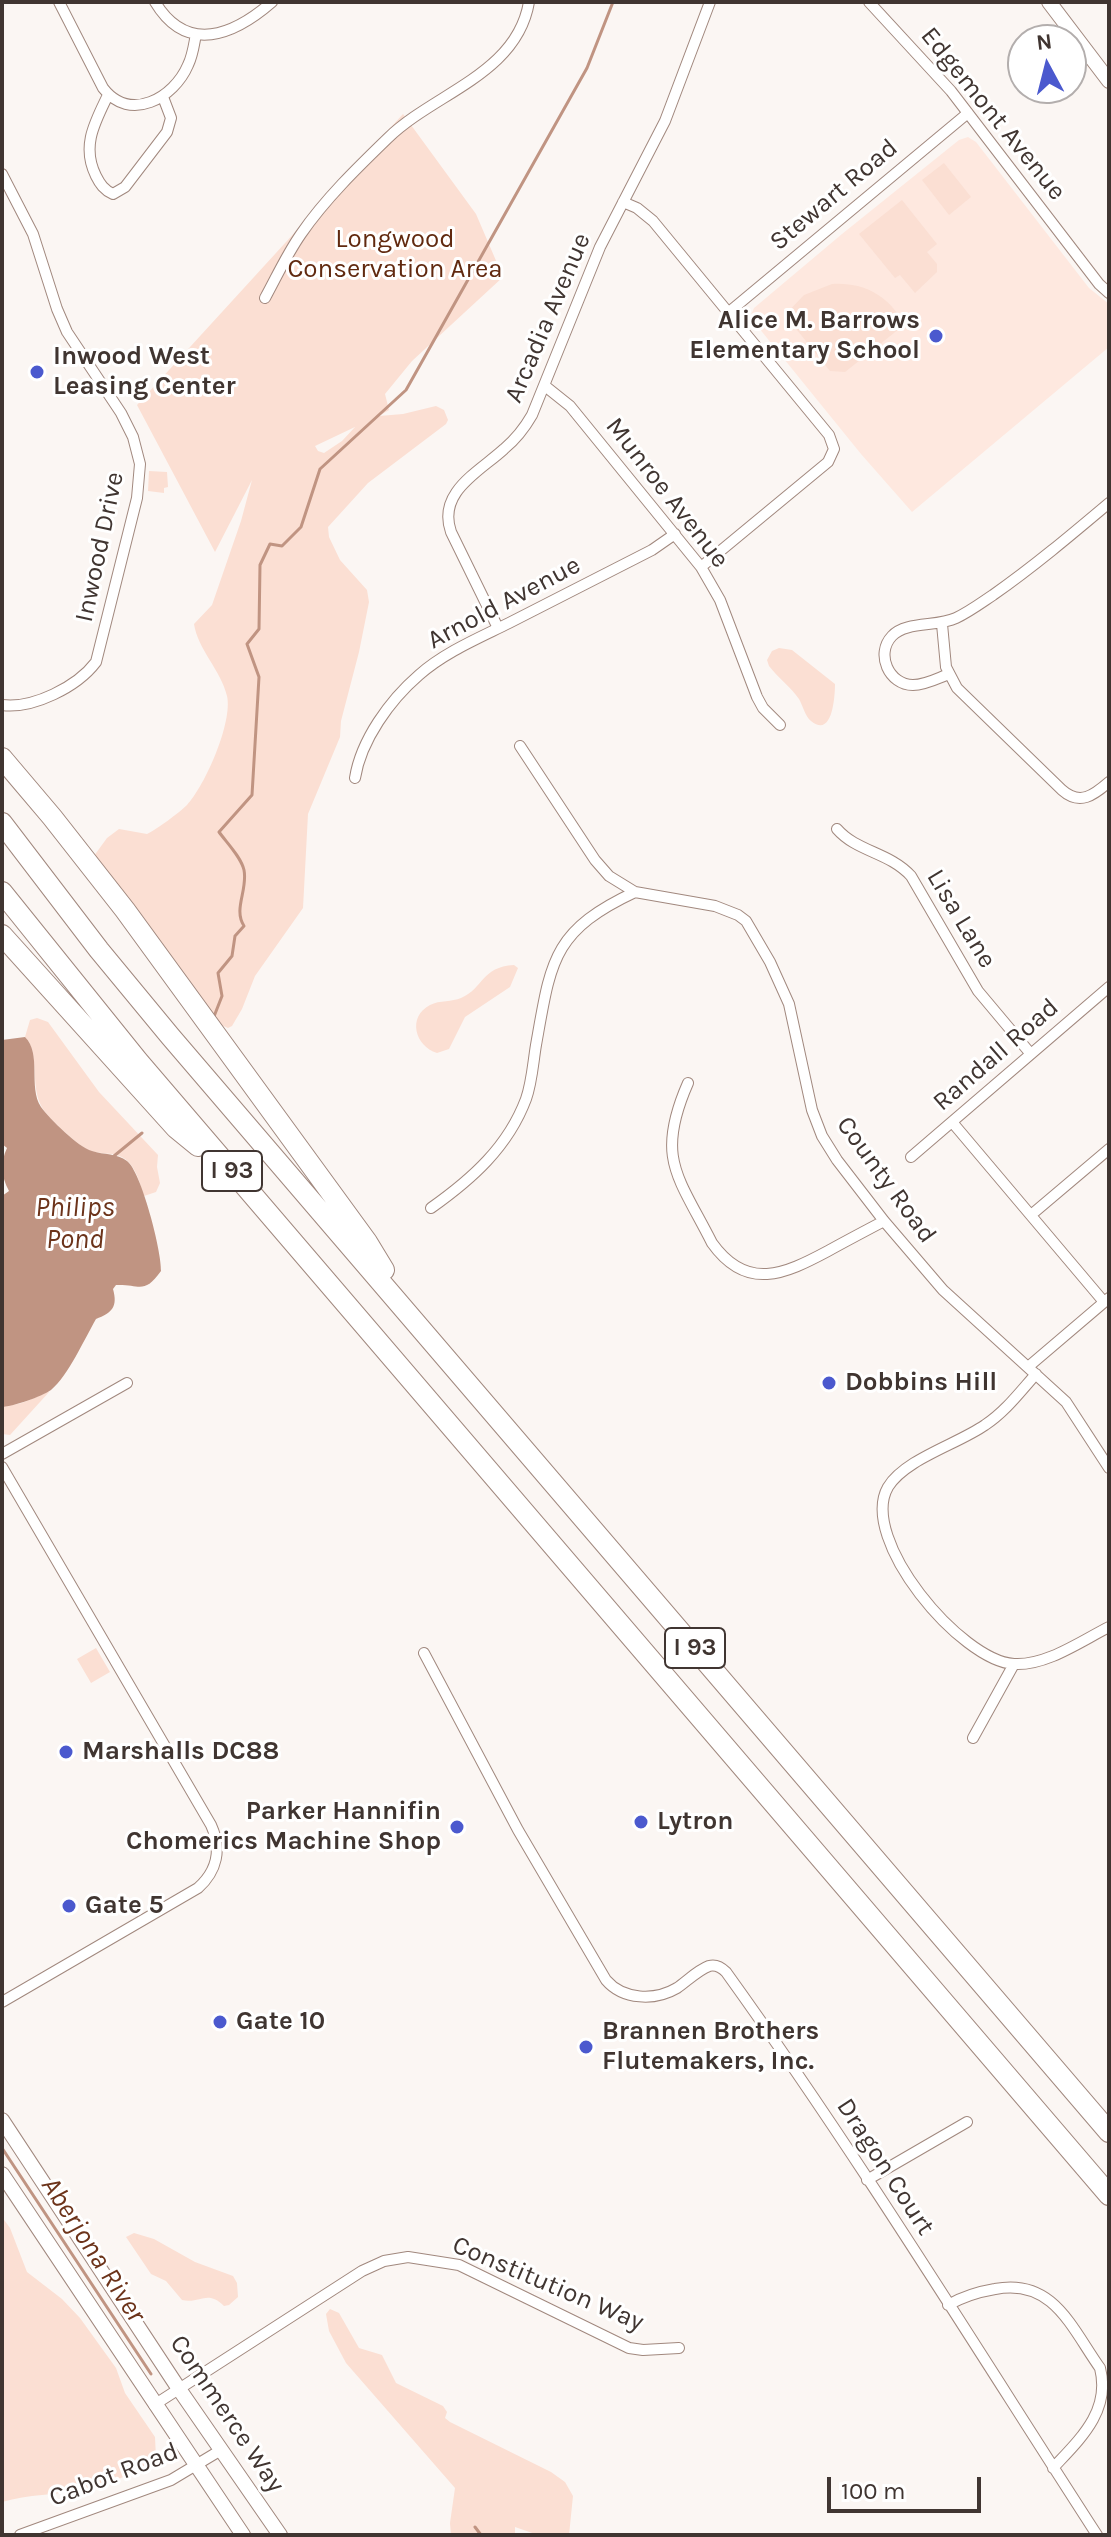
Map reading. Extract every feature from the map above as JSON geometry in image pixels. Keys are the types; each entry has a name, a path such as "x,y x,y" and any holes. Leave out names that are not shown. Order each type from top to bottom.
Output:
{"highway":[{"path":"2,758 110,890 224,1045 367,1242 415,1321"},
{"name":"I 93","path":"2,823 122,979 1109,2132"},
{"name":"I 93","path":"2,892 98,1013 242,1183 1109,2195"},
{"path":"2,935 176,1128 242,1183"}],"street":[{"path":"59,2 108,95 120,102 148,104 163,97 189,64 196,34"},
{"path":"155,2 172,23 196,34 235,29 272,2"},
{"path":"265,298 300,235 320,210 398,128 475,78 503,52 521,29 529,2"},
{"name":"Arcadia Avenue","path":"498,628 451,532 448,509 459,487 520,434 545,386 594,260 665,121 710,2"},
{"name":"Edgemont Avenue","path":"869,2 925,59 1109,293"},
{"path":"1049,2 1109,81"},
{"path":"108,95 94,123 88,150 96,176 103,188 113,194 125,187 167,132 171,119 163,97"},
{"name":"Stewart Road","path":"729,312 968,113"},
{"name":"Inwood Drive","path":"2,174 33,234 67,332 130,430 136,444 140,471 137,498 96,662 78,679 39,702 23,706 2,705"},
{"path":"623,202 637,208 653,221 829,435 834,449 828,462 701,567"},
{"name":"Munroe Avenue","path":"545,386 570,406 701,567 726,615 757,697 780,725"},
{"path":"949,674 919,685 907,684 895,678 885,661 887,644 896,632 912,626 942,624 967,612 1012,581 1109,503"},
{"name":"Arnold Avenue","path":"355,778 364,745 409,685 436,662 652,550 675,534"},
{"path":"942,624 949,674 964,696 1067,795 1075,799 1086,798 1109,782"},
{"name":"County Road","path":"520,746 601,868 618,883 635,892 715,906 746,921 770,962 789,1004 817,1124 837,1160 884,1221 949,1296 1057,1392 1077,1415 1109,1468"},
{"name":"Lisa Lane","path":"837,829 848,840 895,861 911,876 978,991 1030,1053"},
{"path":"431,1208 484,1166 523,1107 551,973 561,948 575,929 589,918 635,892"},
{"name":"Randall Road","path":"911,1157 1109,987"},
{"path":"688,1083 674,1115 672,1162 712,1243 736,1267 756,1275 786,1272 884,1221"},
{"path":"952,1122 1107,1300 1032,1370 989,1422 896,1477 888,1487 882,1508 885,1532 902,1567 928,1603 982,1653 1014,1664 1038,1661 1109,1627"},
{"path":"1031,1215 1109,1149"},
{"path":"2,1454 127,1383"},
{"path":"2,1467 211,1825 218,1849 211,1873 198,1888 2,2002"},
{"name":"Dragon Court","path":"424,1653 518,1830 606,1980 612,1987 627,1994 653,1996 675,1989 708,1967 716,1966 724,1970 770,2032 1097,2535"},
{"path":"973,1738 1014,1664"},
{"name":"Commerce Way","path":"2,2120 179,2389 280,2535"},
{"path":"867,2180 967,2122"},
{"path":"2,2174 243,2535"},
{"name":"Constitution Way","path":"154,2405 362,2271 384,2261 408,2257 459,2265 632,2349 679,2348"},
{"path":"948,2305 972,2293 1006,2287 1031,2289 1052,2302 1100,2368 1106,2396 1101,2412 1053,2468"},
{"name":"Cabot Road","path":"20,2535 171,2480 221,2450"}],"shaded area":[{"name":"Alice M. Barrows Elementary School","path":"968,137 976,142 1089,288 1109,304 1109,347 912,512 750,317 754,308 842,234 959,140"}],"green space":[{"name":"Longwood Conservation Area","path":"403,114 476,214 503,277 412,361 385,394 389,410 379,416 436,406 444,410 448,420 446,424 368,483 328,527 329,537 340,560 367,590 369,602 340,737 308,814 303,908 255,976 242,1009 228,1028 221,1025 91,860 107,838 119,829 147,834 183,808 202,784 216,753 226,721 227,696 200,643 194,624 212,605 252,480 215,552 137,405","holes":["355,427 324,453 315,446"]},
{"path":"944,163 971,197 949,215 922,180"},
{"path":"902,200 937,244 927,252 937,264 937,272 915,293 900,275 895,278 859,234"},
{"path":"832,284 855,285 875,293 891,306 904,325 845,372 830,371 785,315 804,295"},
{"path":"149,471 167,472 168,487 164,488 164,493 148,491"},
{"path":"779,648 792,650 835,684 831,713 824,724 818,725 809,719 796,695 769,666 767,660 772,651"},
{"path":"514,965 518,968 510,987 465,1017 449,1049 437,1053 423,1044 416,1024 423,1010 434,1003 461,998 495,970"},
{"path":"37,1018 48,1022 99,1092 158,1155 160,1183 156,1192 144,1196 134,1169 125,1159 88,1150 46,1113 37,1094 33,1053 25,1037 30,1020"},
{"path":"50,1391 10,1435 2,1434 2,1407 22,1403"},
{"path":"96,1648 110,1672 91,1683 77,1659"},
{"path":"2,2217 10,2228 27,2272 62,2299 80,2318 116,2368 125,2393 155,2437 156,2458 139,2469 92,2488 2,2502"},
{"path":"134,2233 154,2239 195,2262 233,2276 238,2297 224,2306 213,2298 182,2300 166,2281 151,2274 126,2237"},
{"path":"330,2309 339,2313 359,2348 382,2355 396,2383 443,2406 447,2412 445,2418 450,2422 565,2482 573,2496 569,2535 538,2535 515,2527 515,2535 451,2535 455,2488 346,2363 329,2331 326,2314"}],"water":[{"name":"Philips Pond","path":"25,1037 33,1052 37,1099 45,1112 79,1144 119,1157 133,1168 150,1213 161,1271 146,1286 116,1285 112,1308 96,1319 70,1366 51,1390 27,1401 2,1407 2,1196 9,1191 2,1170 7,1148 2,1144 2,1040"}],"waterway":[{"path":"213,1019 222,996 218,973 232,956 235,936 244,926 240,913 244,870 219,832 252,795 259,677 247,644 259,629 260,565 270,544 282,546 301,527 320,469 406,390 587,68 613,2"},
{"path":"114,1156 142,1133"},
{"name":"Aberjona River","path":"2,2148 151,2374"},
{"name":"Aberjona River","path":"475,2527 481,2535"}],"place":[{"name":"Alice M. Barrows Elementary School","path":"936,336"},
{"name":"Inwood West Leasing Center","path":"37,372"},
{"name":"Dobbins Hill","path":"829,1383"},
{"name":"Marshalls DC88","path":"66,1752"},
{"name":"Lytron","path":"641,1822"},
{"name":"Parker Hannifin Chomerics Machine Shop","path":"457,1827"},
{"name":"Gate 5","path":"69,1906"},
{"name":"Gate 10","path":"220,2022"},
{"name":"Brannen Brothers Flutemakers, Inc.","path":"586,2047"}]}
